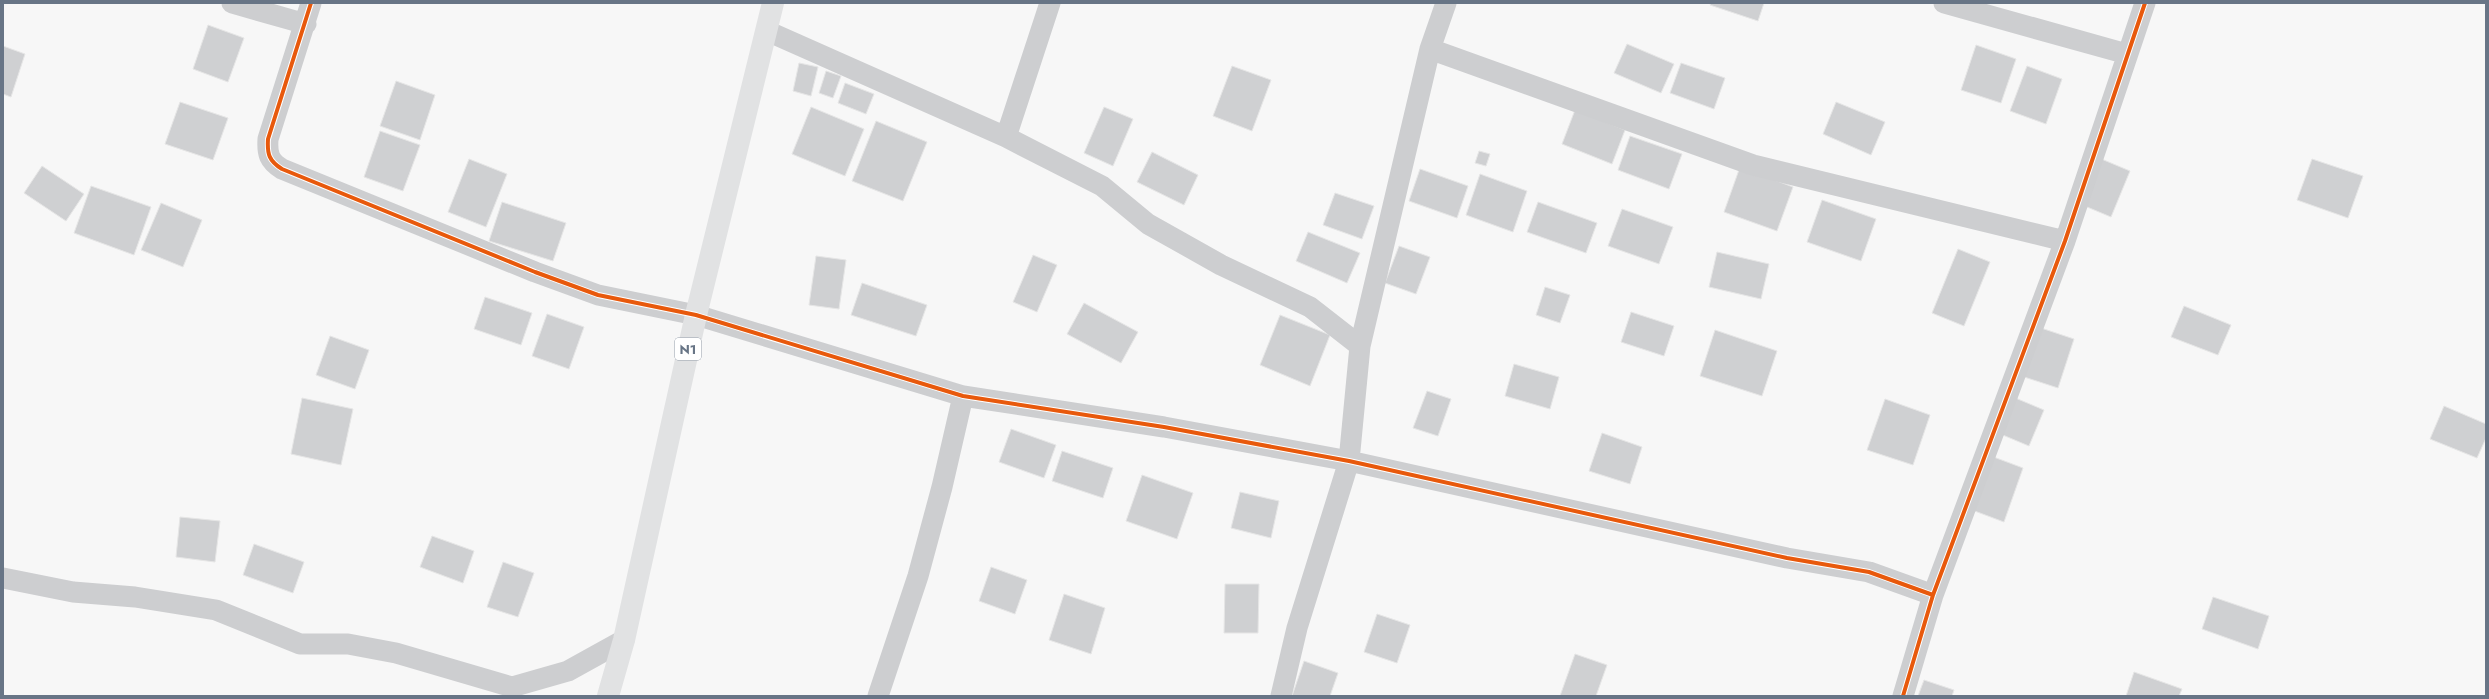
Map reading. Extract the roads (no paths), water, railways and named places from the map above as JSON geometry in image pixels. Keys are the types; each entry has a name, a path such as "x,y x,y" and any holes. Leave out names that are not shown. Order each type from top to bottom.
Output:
{"main road":[{"name":"N1","path":"608,696 624,640 696,315 773,3"}],"street":[{"path":"232,3 306,24"},
{"path":"311,3 306,24 268,139 268,157 273,163 282,169 535,272 598,295 696,315 963,396 1164,426 1349,461 1787,558 1869,572 1934,595"},
{"path":"1006,137 1050,3"},
{"path":"1281,696 1297,628 1349,461 1360,346 1430,49 1446,3"},
{"path":"1944,3 2127,54"},
{"path":"1903,696 1934,595 2065,242 2145,3"},
{"path":"767,30 1006,137 1102,186 1148,224 1208,258 1310,308 1360,346"},
{"path":"1430,49 1753,165 2065,242"},
{"path":"878,696 918,576 942,487 963,396"},
{"path":"3,578 73,592 135,597 216,610 300,644 348,644 396,653 512,687 568,671 624,640"}]}
